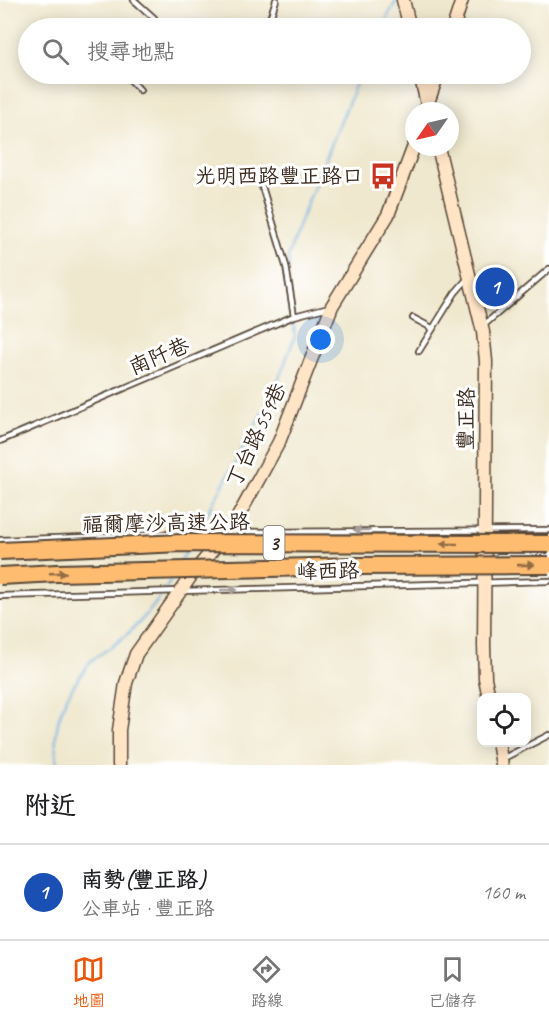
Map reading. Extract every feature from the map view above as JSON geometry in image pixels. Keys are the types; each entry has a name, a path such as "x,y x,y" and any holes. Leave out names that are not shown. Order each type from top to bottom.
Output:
{"highway":[{"name":"福爾摩沙高速公路","path":"0,552 182,543 549,544"},
{"name":"3","path":"0,576 357,566 549,565"}],"street":[{"path":"403,0 408,18"},
{"path":"456,18 462,0"},
{"path":"422,84 426,102"},
{"path":"429,102 435,84"},
{"name":"丁台路559巷","path":"119,765 119,730 126,683 136,654 176,591 229,532 279,442 332,306 388,215 410,156"},
{"name":"豐正路","path":"440,156 482,327 486,361 484,645 488,693"},
{"path":"499,747 502,762"}],"lane":[{"path":"134,0 154,18"},
{"path":"270,18 276,0"},
{"path":"134,84 140,90"},
{"path":"260,180 286,266 294,316"},
{"path":"482,327 549,269"},
{"path":"419,351 454,293 469,276"},
{"name":"南阡巷","path":"0,441 294,316 332,306"},
{"path":"413,318 432,328"},
{"path":"0,540 229,532 549,530"},
{"name":"峰西路","path":"0,596 549,581"},
{"path":"502,762 549,735"}],"waterway":[{"path":"387,18 397,0"},
{"path":"289,270 288,257 299,224 356,84"},
{"path":"196,534 274,392 295,336 293,317"},
{"path":"180,562 188,549"},
{"path":"57,765 56,740 59,717 74,685 92,660 123,638 147,614 172,578"}],"place":[{"name":"光明西路豐正路口","path":"383,176"},
{"name":"南勢(豐正路)","path":"495,287"}]}
